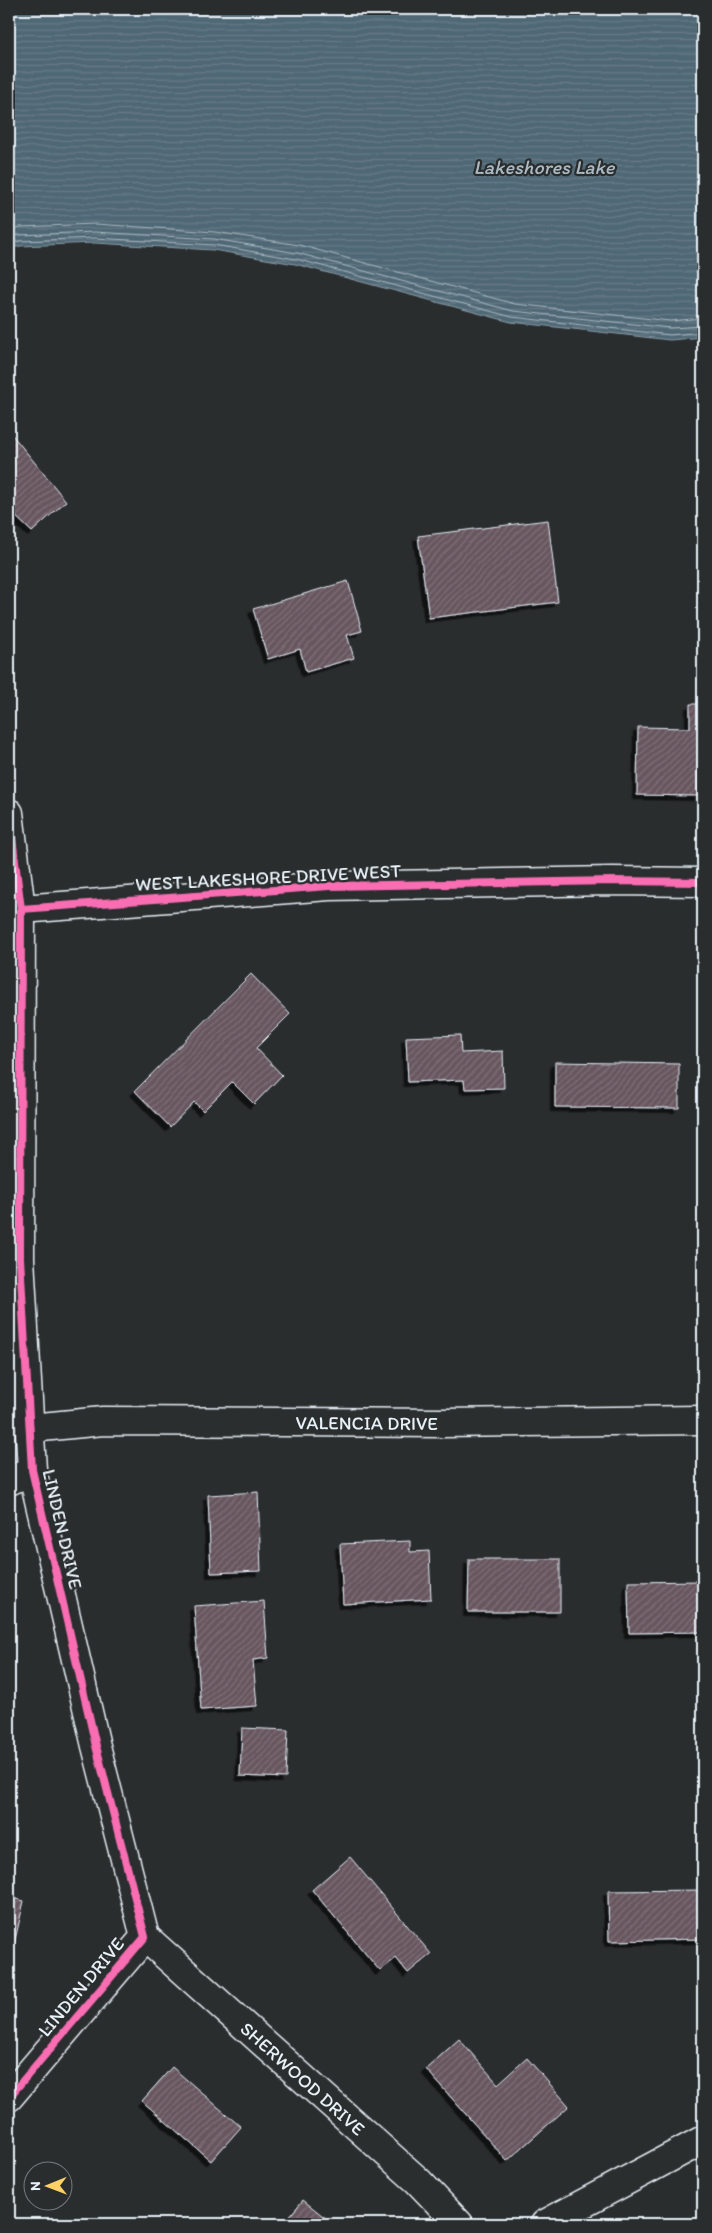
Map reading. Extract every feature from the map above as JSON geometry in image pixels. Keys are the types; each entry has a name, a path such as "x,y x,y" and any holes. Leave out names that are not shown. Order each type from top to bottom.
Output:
{"street":[{"path":"9,813 21,910"},
{"name":"WEST LAKESHORE DRIVE WEST","path":"21,910 329,886 612,881 703,882"},
{"name":"LINDEN DRIVE","path":"9,2096 145,1937 96,1746 20,1475 31,1428 20,1258 21,910"},
{"name":"VALENCIA DRIVE","path":"31,1428 103,1421 443,1423 703,1420"},
{"name":"SHERWOOD DRIVE","path":"145,1937 418,2181 459,2224"},
{"path":"545,2224 703,2140"}],"water":[{"name":"Lakeshores Lake","path":"9,9 703,9 703,337 670,340 511,322 295,264 213,250 95,243 20,246 9,249"}],"building":[{"path":"9,431 66,501 32,532 9,510"},
{"path":"548,520 558,602 429,618 418,536"},
{"path":"348,581 362,631 347,635 354,658 306,672 300,649 268,659 253,609"},
{"path":"690,704 703,704 703,760 698,760 698,796 637,795 638,727 690,728"},
{"path":"251,974 290,1014 256,1048 282,1075 254,1104 232,1082 203,1111 194,1102 170,1127 135,1091"},
{"path":"460,1035 461,1053 503,1051 504,1088 465,1089 464,1080 408,1082 406,1037"},
{"path":"555,1062 679,1064 679,1108 555,1107"},
{"path":"258,1492 261,1571 211,1573 208,1495"},
{"path":"410,1541 410,1552 429,1551 431,1599 343,1604 340,1544"},
{"path":"469,1559 560,1559 560,1612 468,1612"},
{"path":"703,1581 703,1632 629,1633 628,1582"},
{"path":"264,1601 268,1658 253,1660 257,1706 201,1710 194,1606"},
{"path":"242,1728 288,1730 286,1778 240,1776"},
{"path":"350,1857 431,1954 408,1973 396,1958 380,1971 312,1890"},
{"path":"703,1890 703,1939 609,1941 608,1891"},
{"path":"9,1897 24,1901 9,1966"},
{"path":"459,2039 498,2084 527,2058 569,2106 507,2161 426,2069"},
{"path":"172,2067 241,2127 211,2161 142,2101"},
{"path":"303,2200 333,2224 283,2224"}],"cycle path":[{"path":"9,813 21,909 20,1258 32,1470 96,1746 145,1937 9,2097"},
{"path":"21,909 329,886 612,881 703,882"}]}
